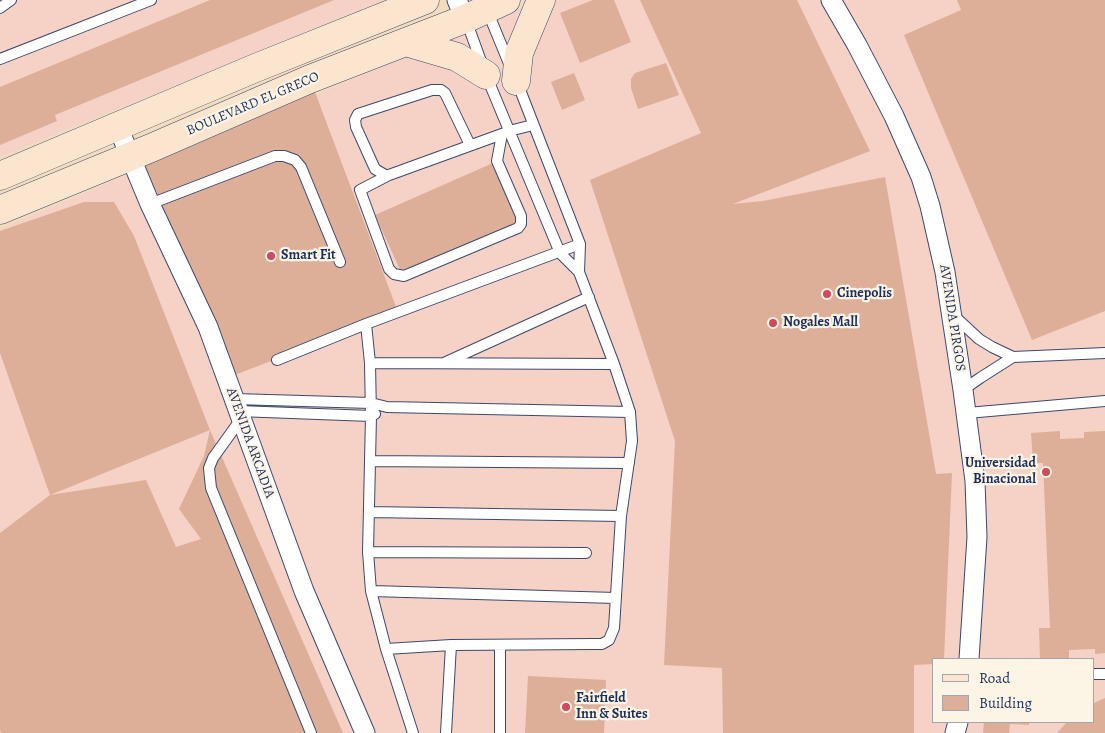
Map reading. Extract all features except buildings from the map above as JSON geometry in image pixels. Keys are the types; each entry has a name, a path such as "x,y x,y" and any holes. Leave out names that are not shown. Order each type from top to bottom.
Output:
{"main road":[{"path":"0,176 253,69 425,0"},
{"path":"516,81 521,46 541,0"},
{"name":"BOULEVARD EL GRECO","path":"0,210 130,157 310,79 406,42 480,6"},
{"path":"406,42 458,57 486,75"}],"street":[{"name":"AVENIDA PIRGOS","path":"831,0 890,108 920,177 932,215 945,272 964,390 975,482 977,537 969,658"},
{"name":"AVENIDA ARCADIA","path":"118,127 150,204 208,327 304,592 365,733"}],"lane":[{"path":"0,8 11,0"},
{"path":"0,59 151,0"},
{"path":"480,6 516,81 580,244 579,272"},
{"path":"386,649 452,645 595,644 606,642 612,635 614,628 621,516 632,441 630,412 579,272 560,253 505,132 486,75 480,6"},
{"path":"389,175 381,174 375,169 356,127 355,120 358,114 432,90 441,90 445,93 470,145"},
{"path":"505,132 497,161 521,216 521,224 518,228 404,276 394,274 389,269 360,190 389,175 505,132 533,125"},
{"path":"150,204 275,156 284,156 294,160 301,167 340,262"},
{"path":"277,360 366,324 580,244"},
{"path":"442,363 589,297"},
{"path":"952,314 979,339 1013,357 1105,353"},
{"path":"366,324 370,363 371,403 368,552 371,591 386,649 413,733"},
{"path":"964,390 1013,357"},
{"path":"370,363 614,364"},
{"path":"966,413 1105,401"},
{"path":"238,409 371,403 387,407 630,412"},
{"path":"238,409 371,416 387,407"},
{"path":"238,409 209,468 210,488 310,733"},
{"path":"370,461 629,463"},
{"path":"369,512 621,516"},
{"path":"368,552 586,553"},
{"path":"371,591 616,598"},
{"path":"446,733 452,645"},
{"path":"500,645 500,733"}],"shaded area":[{"path":"0,0 384,0 0,157"},
{"path":"540,0 1105,0 1105,733 0,733 0,229"}],"place":[{"name":"Smart Fit","path":"271,256"},
{"name":"Cinepolis","path":"827,294"},
{"name":"Nogales Mall","path":"773,323"},
{"name":"Universidad Binacional","path":"1046,472"},
{"name":"Fairfield Inn & Suites","path":"566,707"}]}
